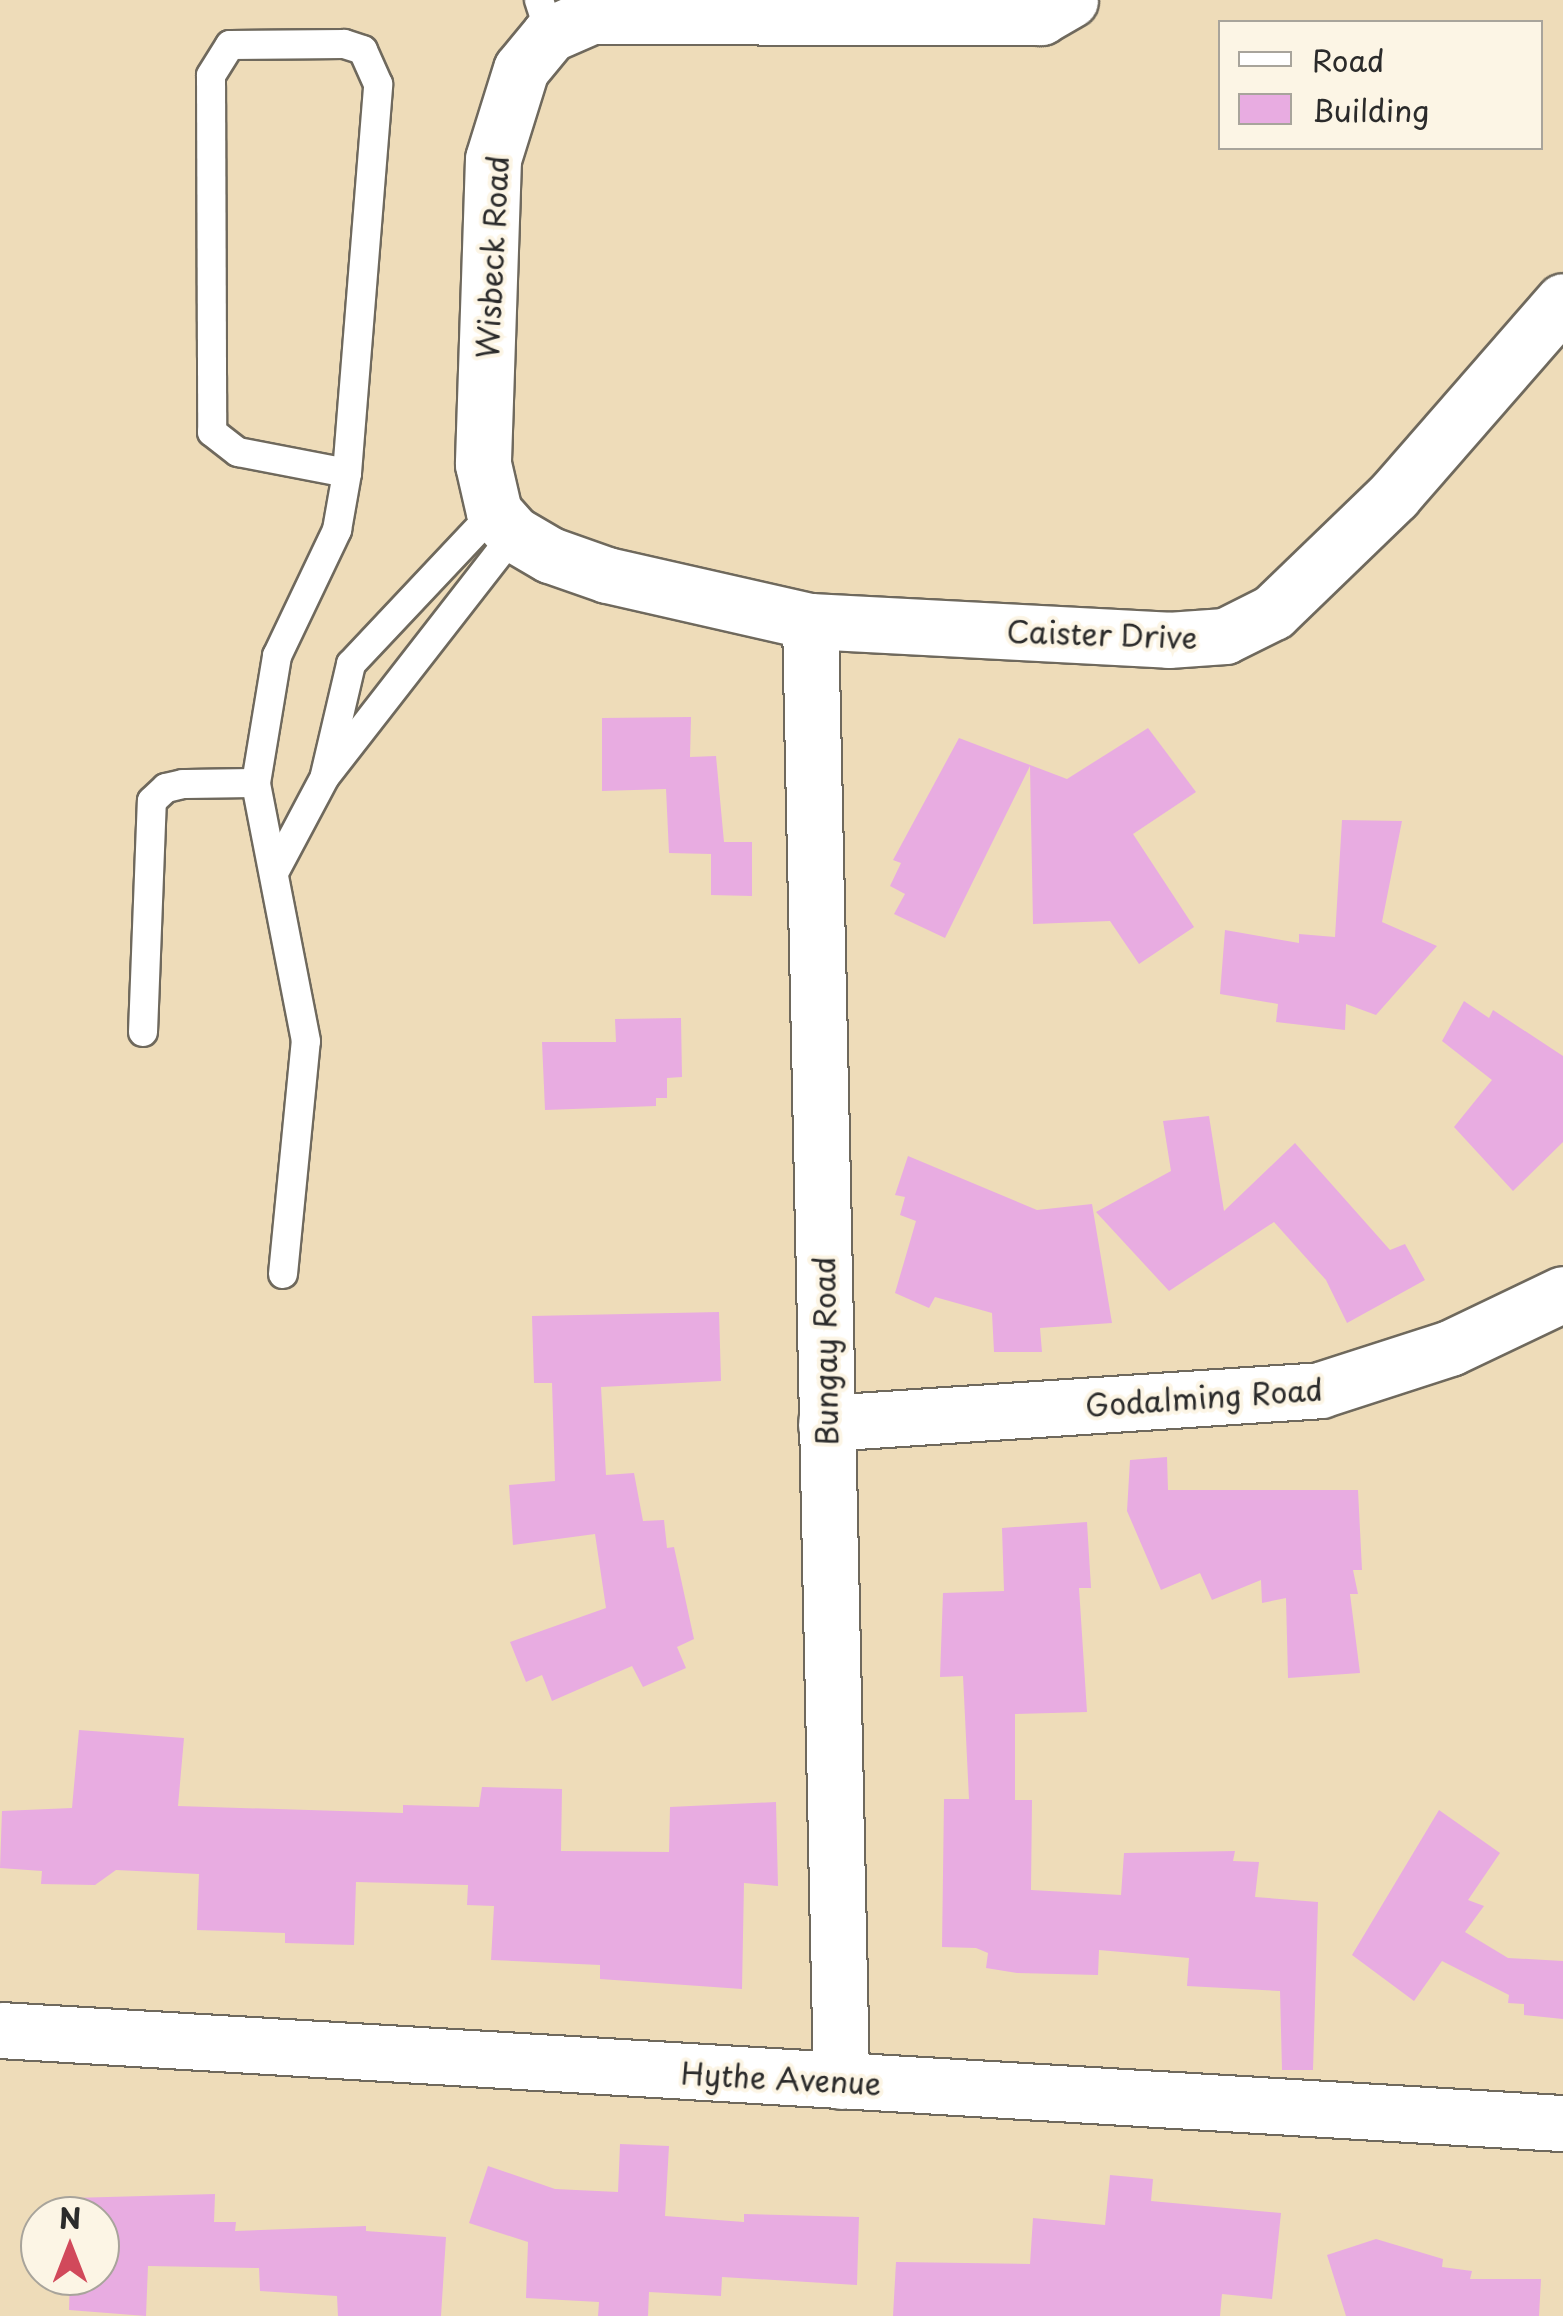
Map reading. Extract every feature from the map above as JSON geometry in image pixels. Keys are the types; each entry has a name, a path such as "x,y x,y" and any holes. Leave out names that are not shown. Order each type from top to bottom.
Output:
{"street":[{"name":"Wisbeck Road","path":"504,523 483,464 492,159 521,69 544,17 1048,6"},
{"name":"Caister Drive","path":"504,523 607,575 810,621 1168,640 1225,636 1273,612 1380,508 1563,302"},
{"name":"Bungay Road","path":"810,621 841,2081"},
{"name":"Godalming Road","path":"826,1423 1320,1390 1450,1348 1563,1294"},
{"name":"Hythe Avenue","path":"0,2030 1563,2123"}],"lane":[{"path":"283,1274 306,1041 276,870 256,783 277,656 336,530 347,473 375,64 362,50 344,44 230,45 211,76 212,432 238,452 347,473"},
{"path":"276,870 325,776 504,523"},
{"path":"325,776 351,664 504,523"},
{"path":"143,1032 152,801 183,784 256,783"}],"building":[{"path":"691,717 690,757 716,756 724,842 752,842 752,896 711,895 711,854 669,853 666,789 602,791 602,718"},
{"path":"1148,728 1196,792 1133,834 1194,927 1139,964 1110,921 1033,924 1030,766 945,938 894,914 905,894 890,886 901,863 893,860 959,738 1067,779"},
{"path":"1342,820 1402,821 1382,922 1437,946 1376,1015 1346,1004 1345,1030 1276,1022 1278,1004 1220,994 1225,930 1299,943 1299,934 1335,937"},
{"path":"1464,1001 1489,1018 1493,1010 1563,1056 1563,1142 1513,1191 1454,1127 1492,1080 1442,1041"},
{"path":"681,1018 682,1077 667,1078 667,1098 656,1098 656,1106 545,1110 542,1042 616,1042 615,1019"},
{"path":"1209,1116 1224,1211 1295,1143 1390,1250 1405,1244 1425,1280 1347,1323 1326,1280 1274,1222 1169,1291 1096,1212 1171,1171 1163,1121"},
{"path":"908,1156 1037,1210 1092,1204 1112,1323 1040,1328 1042,1352 994,1352 992,1313 935,1297 929,1308 895,1293 916,1221 900,1215 905,1197 895,1195"},
{"path":"719,1312 721,1381 601,1387 606,1475 634,1473 643,1521 664,1520 667,1548 674,1547 694,1639 677,1647 686,1668 643,1687 632,1666 552,1701 542,1675 526,1682 510,1642 606,1608 595,1534 513,1545 509,1485 555,1481 552,1383 534,1383 532,1316"},
{"path":"1167,1457 1168,1490 1358,1490 1362,1570 1353,1570 1358,1594 1350,1594 1360,1673 1288,1678 1286,1598 1262,1603 1261,1580 1212,1600 1200,1573 1161,1590 1127,1511 1130,1460"},
{"path":"1087,1522 1091,1588 1079,1588 1087,1712 1015,1714 1015,1800 1032,1800 1031,1890 1121,1895 1124,1853 1235,1851 1233,1861 1259,1862 1255,1897 1318,1902 1313,2070 1282,2070 1280,1991 1187,1986 1189,1958 1099,1950 1098,1975 1017,1973 986,1968 988,1953 976,1948 942,1947 944,1799 969,1799 963,1676 940,1677 943,1593 1004,1591 1002,1528"},
{"path":"79,1730 184,1738 178,1806 403,1813 403,1805 479,1807 482,1787 562,1789 561,1851 669,1852 670,1807 776,1802 778,1886 744,1883 742,1989 600,1979 600,1965 491,1960 494,1906 467,1905 468,1885 356,1882 354,1945 285,1943 285,1933 197,1930 199,1874 116,1870 95,1885 41,1884 42,1871 0,1868 2,1811 72,1808"},
{"path":"1439,1810 1500,1853 1468,1900 1484,1906 1465,1932 1508,1958 1563,1961 1563,2019 1524,2015 1524,2004 1508,2003 1509,1995 1442,1961 1414,2001 1352,1955"},
{"path":"620,2144 669,2146 665,2216 744,2222 744,2214 859,2217 857,2285 722,2277 721,2296 649,2292 648,2316 598,2316 599,2302 526,2298 528,2242 469,2223 488,2166 555,2189 618,2192"},
{"path":"1110,2175 1153,2179 1151,2201 1281,2213 1272,2299 1222,2294 1220,2316 893,2316 896,2262 1030,2264 1033,2218 1105,2225"},
{"path":"215,2194 214,2222 236,2222 235,2231 366,2226 366,2231 446,2237 441,2316 338,2316 337,2296 260,2291 259,2268 148,2266 146,2316 69,2310 69,2296 120,2296 120,2197"},
{"path":"1376,2239 1443,2259 1442,2267 1472,2271 1470,2279 1541,2279 1539,2316 1346,2316 1327,2255"}]}
